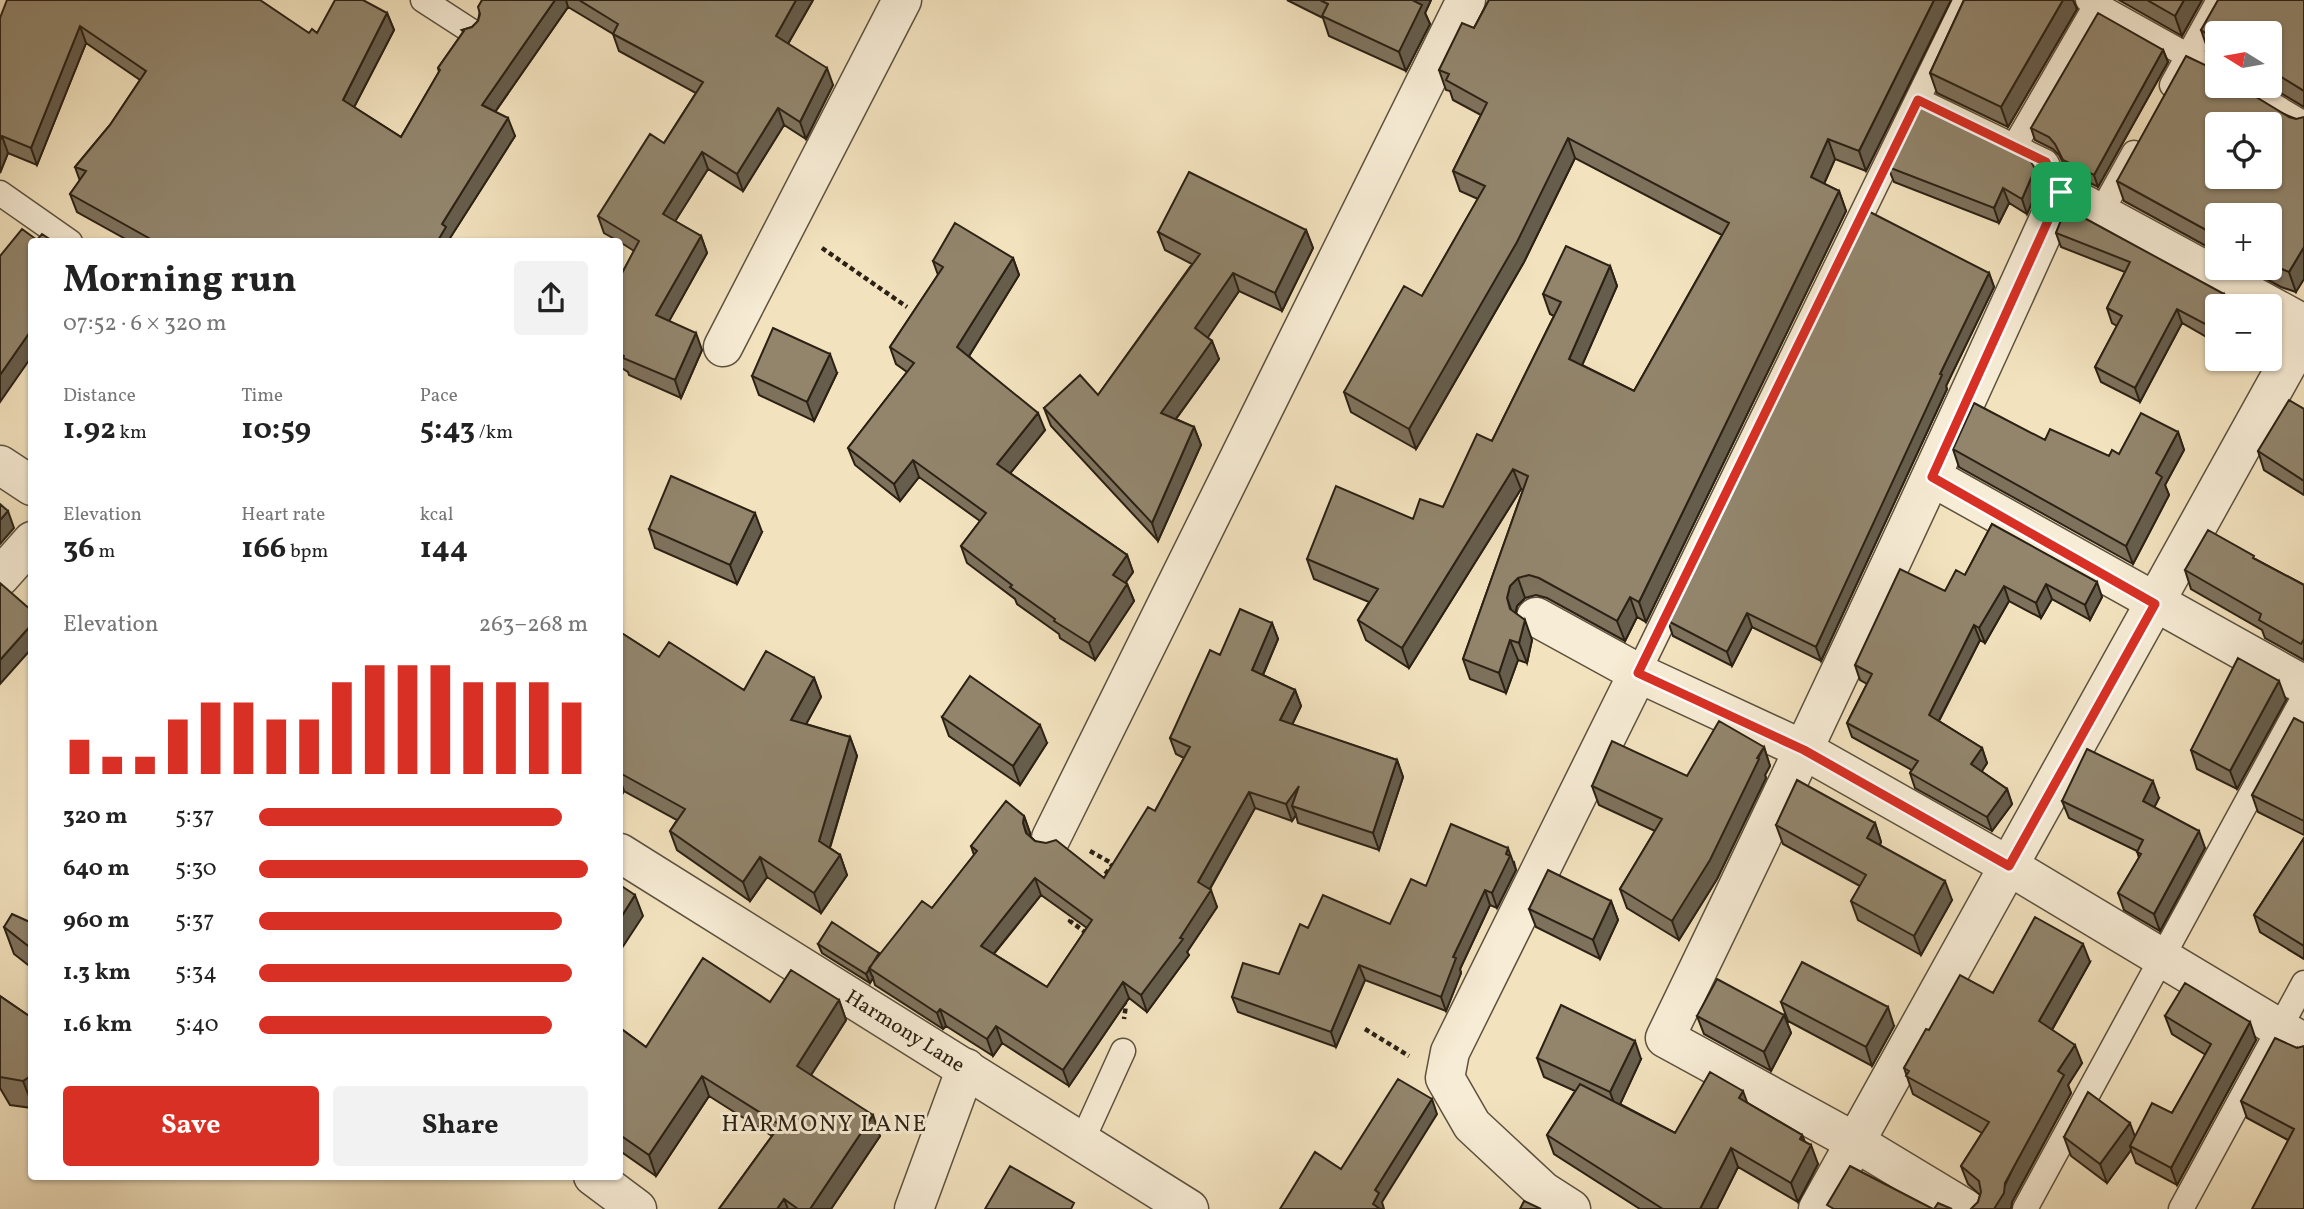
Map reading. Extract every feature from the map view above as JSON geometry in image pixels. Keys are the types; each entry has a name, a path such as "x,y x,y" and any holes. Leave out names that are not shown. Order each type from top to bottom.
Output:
{"street":[{"path":"723,346 902,0"},
{"path":"1053,834 1466,0"},
{"path":"1966,1209 1855,1142 1665,1038 1932,477 2061,192 2304,324"},
{"path":"1818,1209 2304,334"},
{"path":"0,465 28,483"},
{"path":"1932,477 2304,685"},
{"path":"0,577 28,546"},
{"path":"1536,617 1638,673 1804,750 2009,866 2292,1035"},
{"path":"1572,1209 1543,1191 1472,1125 1445,1078 1450,1052 1638,673"},
{"name":"Harmony Lane","path":"623,855 1189,1209"},
{"path":"914,1209 966,1068"},
{"path":"598,1180 637,1209"}],"lane":[{"path":"423,0 471,32"},
{"path":"1638,673 1966,0"},
{"path":"2164,100 2219,0"},
{"path":"2014,147 2094,2 2205,65"},
{"path":"2261,98 2304,124"},
{"path":"1918,100 2046,162 2061,192"},
{"path":"2100,214 2145,134"},
{"path":"0,193 64,238"},
{"path":"2025,1209 2304,697"},
{"path":"2181,1209 2292,1035 2304,983"},
{"path":"1082,1141 1123,1051"}],"path":[{"path":"787,223 907,307"},
{"path":"1053,834 1113,864 1098,883"},
{"path":"1077,911 1070,921 1100,943"},
{"path":"1118,999 1126,1005 1123,1051"}],"building":[{"path":"7,0 260,0 309,33 312,29 317,33 335,0 363,0 387,13 343,100 401,137 440,70 438,68 464,31 462,30 472,27 478,21 478,7 482,0 555,0 482,105 508,118 442,224 446,227 439,238 149,238 70,194 86,171 75,167 110,125 146,71 80,26 31,148 2,136 0,140 0,18"},
{"path":"579,0 796,0 776,36 827,68 800,122 778,108 737,174 702,152 663,214 701,236 656,315 696,333 675,380 623,358 623,271 639,241 598,216 650,134 664,143 703,82 613,34 618,24"},
{"path":"1320,0 1415,0 1422,5 1399,52 1322,16 1328,4"},
{"path":"1489,0 1934,0 1859,151 1828,139 1811,177 1839,191 1639,602 1630,597 1617,621 1539,578 1529,575 1518,578 1510,586 1507,598 1510,609 1525,620 1519,643 1510,640 1499,673 1463,659 1528,476 1513,469 1402,648 1358,620 1378,589 1307,559 1336,486 1413,519 1420,499 1443,507 1477,434 1492,441 1561,302 1543,294 1566,246 1610,266 1569,359 1634,391 1729,223 1568,138 1517,242 1409,429 1344,392 1404,286 1422,296 1485,186 1453,171 1487,103 1446,80 1449,74 1439,70 1462,23 1474,28"},
{"path":"1964,0 2063,0 2001,107 1930,73"},
{"path":"2147,0 2184,0 2175,16"},
{"path":"2218,0 2304,0 2304,91 2282,77 2282,21 2206,21"},
{"path":"2098,13 2163,50 2094,175 2063,160 2049,137 2031,128"},
{"path":"2186,56 2205,65 2205,98 2258,98 2281,112 2205,112 2205,189 2282,189 2282,113 2296,119 2304,117 2304,247 2289,272 2282,269 2282,203 2205,203 2205,229 2117,181"},
{"path":"1919,105 2029,158 2035,169 2022,199 2003,188 1994,208 1888,167"},
{"path":"1189,172 1306,230 1275,293 1233,273 1195,328 1212,341 1161,413 1194,427 1152,523 1044,408 1080,375 1098,395 1200,254 1158,232"},
{"path":"2066,208 2224,294 2205,294 2205,324 2177,309 2135,388 2095,367 2122,316 2107,308 2130,262 2056,233"},
{"path":"1868,211 1989,273 1816,647 1747,613 1727,652 1668,621"},
{"path":"955,223 1013,258 957,347 1038,413 997,464 1127,555 1113,575 1127,584 1089,643 1054,621 1055,619 1010,587 1012,585 961,546 986,513 913,460 894,484 848,448 914,363 890,347 943,267 933,261"},
{"path":"22,229 34,238 28,238 28,335 0,375 0,256"},
{"path":"773,328 830,354 807,402 752,376"},
{"path":"2289,400 2304,409 2304,481 2258,451"},
{"path":"1974,403 2045,440 2050,429 2109,456 2112,450 2119,454 2141,413 2178,432 2156,473 2162,477 2126,546 1953,449"},
{"path":"671,476 755,513 730,565 649,529"},
{"path":"0,504 8,511 0,520"},
{"path":"1992,524 2097,582 2085,605 2046,584 2036,603 2004,586 1979,628 1974,625 1929,715 1982,748 1971,764 2007,789 1987,817 1910,773 1918,761 1847,723 1872,674 1855,665 1900,569 1945,591 1956,570 1965,575"},
{"path":"2208,530 2304,585 2304,639 2301,644 2259,620 2261,614 2185,570"},
{"path":"0,583 28,608 28,628 0,660"},
{"path":"1240,609 1272,623 1252,670 1295,690 1280,720 1397,760 1373,833 1292,806 1299,786 1286,804 1249,792 1198,882 1211,890 1180,938 1183,939 1141,995 1123,982 1063,1070 996,1026 987,1039 940,1009 937,1013 869,968 922,901 932,908 977,851 971,846 1006,801 1024,816 1026,833 1035,841 1046,843 1056,840 1104,878 1148,807 1155,811 1190,747 1170,738 1210,650 1220,655","holes":["1035,878 1092,920 1047,987 981,946"]},
{"path":"623,634 659,657 669,642 744,690 766,651 814,678 791,720 850,737 819,841 840,855 814,893 760,857 743,882 670,831 685,809 623,775"},
{"path":"2238,658 2279,681 2230,771 2191,750"},
{"path":"970,676 1040,725 1013,766 942,717"},
{"path":"2294,718 2304,723 2304,821 2252,795"},
{"path":"1719,721 1764,747 1710,860 1672,921 1620,889 1662,819 1592,786 1612,741 1687,776"},
{"path":"2087,749 2153,781 2143,801 2199,831 2154,914 2118,893 2141,854 2137,852 2143,840 2062,801"},
{"path":"1797,780 1875,823 1867,838 1945,881 1914,936 1851,901 1866,875 1776,825"},
{"path":"1451,824 1508,848 1506,854 1510,856 1492,893 1485,890 1453,957 1456,958 1441,997 1359,965 1331,1032 1232,997 1243,963 1279,974 1300,924 1308,928 1323,895 1390,924 1411,879 1426,886"},
{"path":"2304,838 2304,946 2254,915"},
{"path":"1548,870 1611,901 1593,940 1529,909"},
{"path":"623,887 635,895 623,914"},
{"path":"12,914 28,921 28,946 4,927"},
{"path":"2035,917 2083,944 2039,1021 2075,1045 2058,1071 2064,1075 2005,1183 2004,1193 1994,1209 1971,1209 1978,1202 1981,1192 1979,1181 1961,1166 1989,1122 1906,1076 1909,1071 1904,1068 1960,975 1993,993"},
{"path":"832,922 879,953 866,974 818,944"},
{"path":"703,958 770,1002 791,970 839,1000 797,1066 873,1115 810,1209 798,1209 784,1199 777,1209 719,1209 780,1125 702,1076 649,1155 623,1137 623,1030 646,1047"},
{"path":"1802,962 1888,1007 1866,1047 1781,1002"},
{"path":"1717,979 1784,1015 1764,1052 1697,1016"},
{"path":"2185,983 2250,1022 2171,1168 2130,1146 2152,1103 2172,1113 2211,1044 2165,1016"},
{"path":"0,996 28,1015 28,1078 23,1081 0,1077"},
{"path":"1561,1005 1635,1041 1610,1092 1537,1058"},
{"path":"2275,1038 2297,1048 2304,1046 2304,1209 2252,1209 2294,1129 2241,1101"},
{"path":"1710,1072 1743,1091 1739,1098 1802,1135 1800,1139 1811,1145 1791,1183 1731,1148 1700,1209 1663,1209 1547,1135 1580,1084 1675,1133"},
{"path":"1398,1079 1432,1099 1375,1190 1379,1193 1373,1204 1380,1209 1280,1209 1315,1152 1341,1169"},
{"path":"2088,1092 2130,1123 2100,1164 2064,1137"},
{"path":"1010,1166 1074,1203 1071,1209 985,1209"},
{"path":"1850,1166 1933,1209 1834,1209 1827,1205"},
{"path":"1524,1201 1541,1209 1520,1209"},
{"path":"1938,1203 1952,1209 1934,1209"}],"district":[{"name":"HARMONY LANE","path":"825,1125"}],"route":[{"path":"1918,100 2046,162 2061,192 1932,477 2155,604 2009,866 1804,750 1638,673 1918,100"}]}
